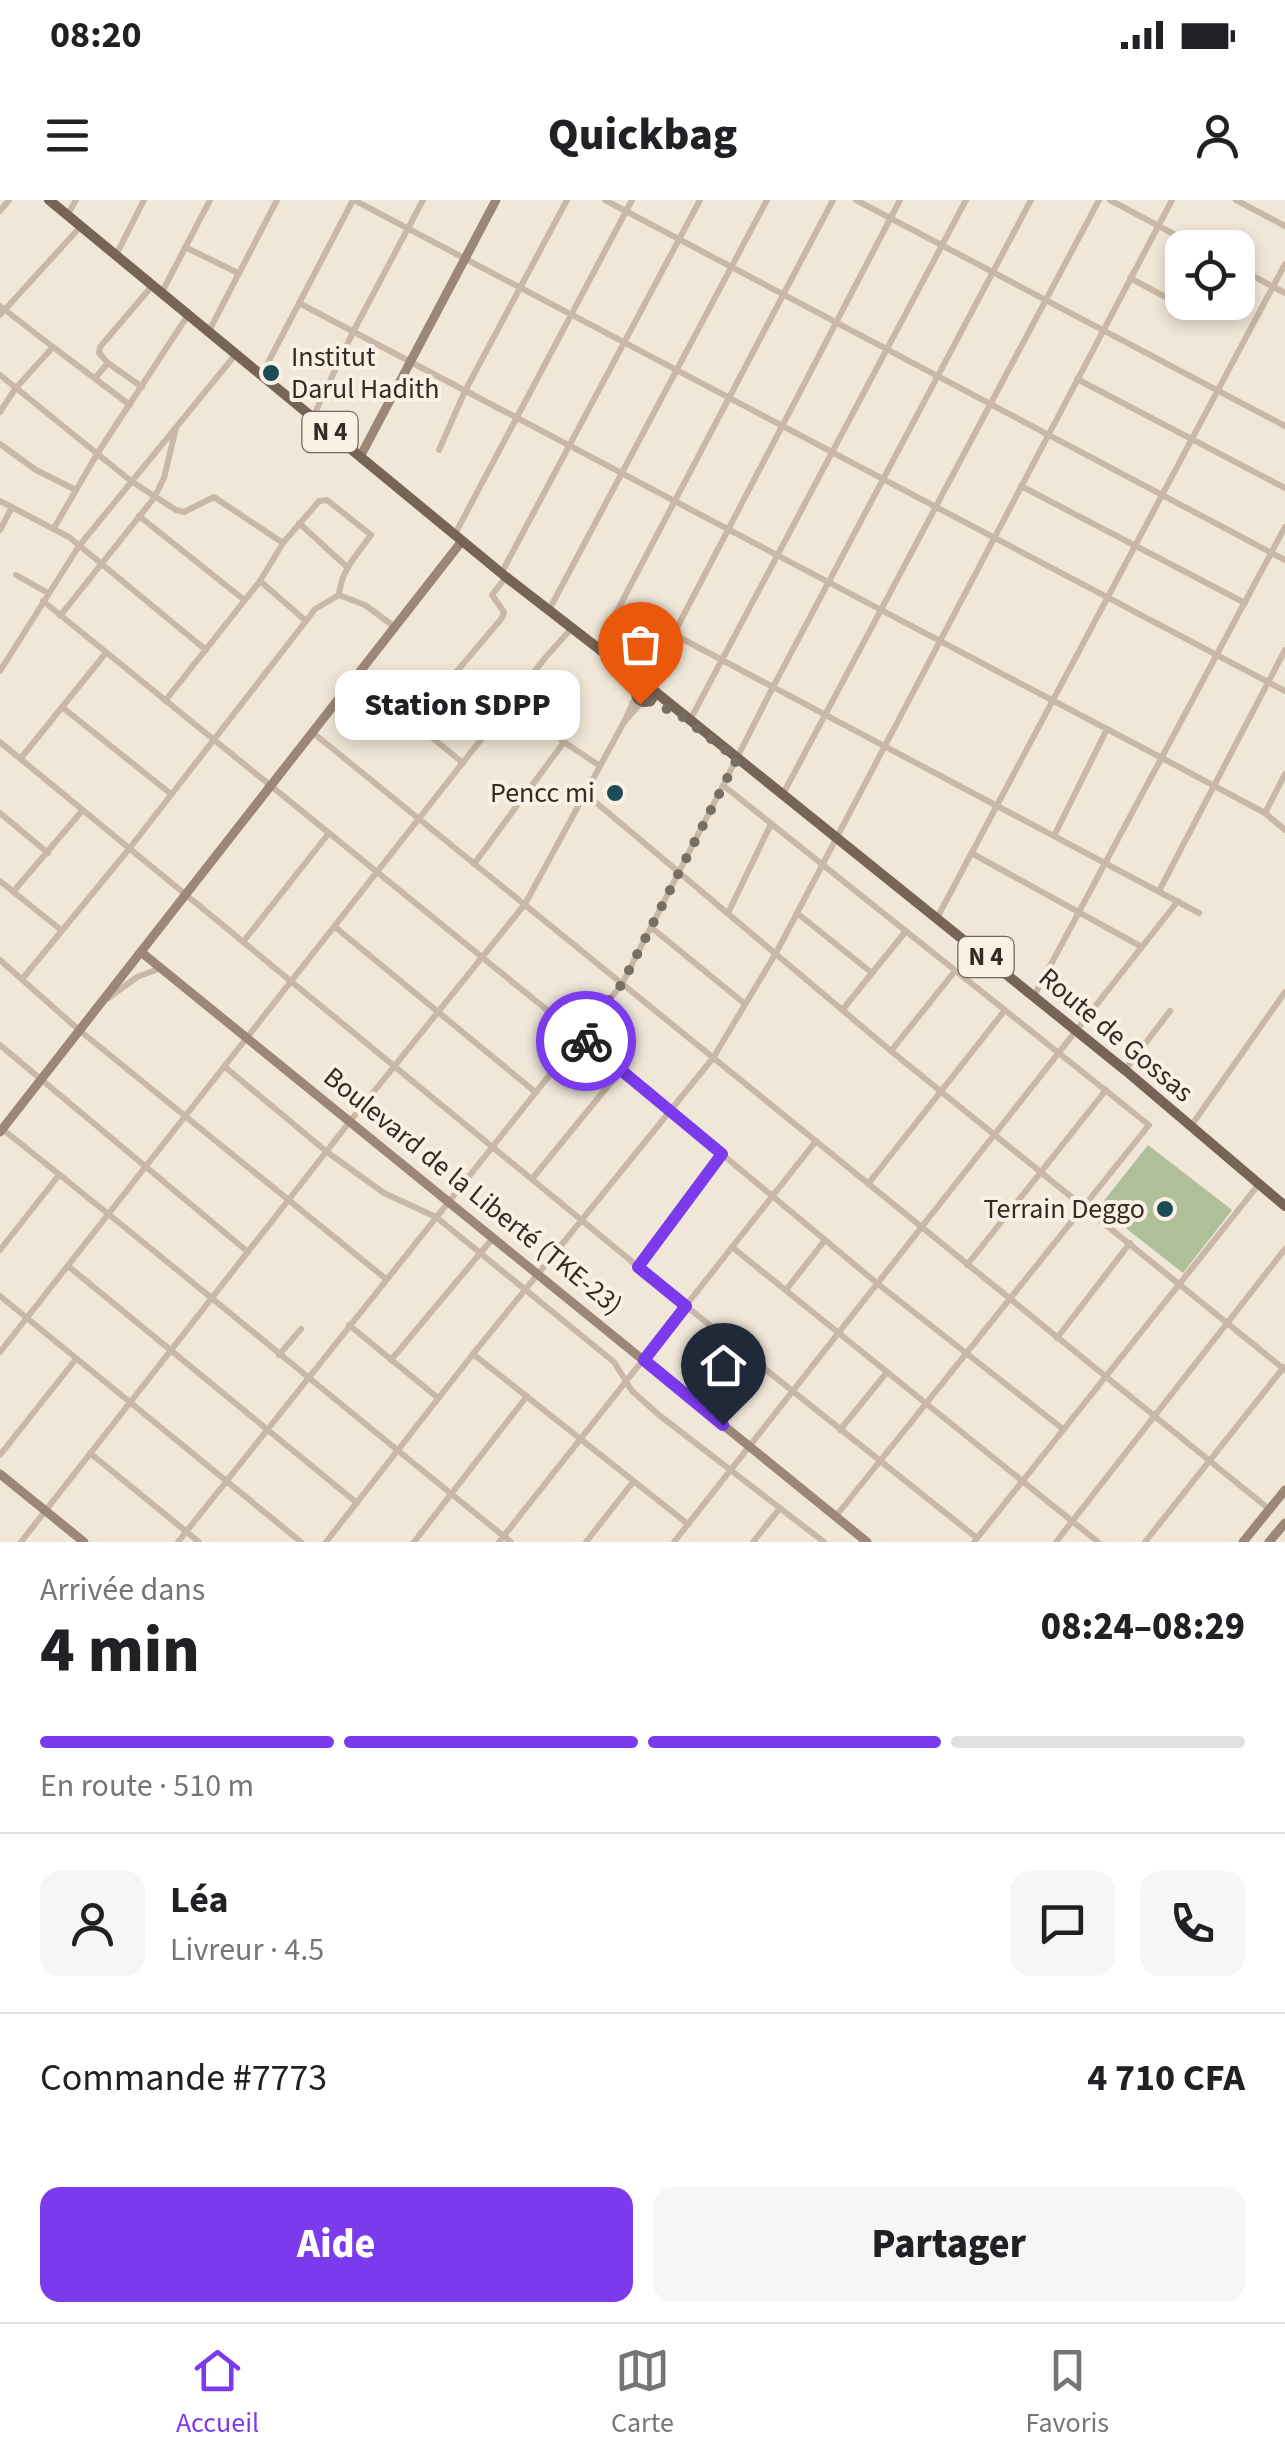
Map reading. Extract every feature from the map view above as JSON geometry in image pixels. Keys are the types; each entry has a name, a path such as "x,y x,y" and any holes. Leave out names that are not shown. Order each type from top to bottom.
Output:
{"main road":[{"name":"N 4","path":"50,200 644,691 685,718"},
{"name":"Route de Gossas","path":"685,718 1125,1070 1285,1206"}],"street":[{"path":"0,211 9,200"},
{"path":"68,214 76,200"},
{"path":"116,255 144,200"},
{"path":"142,387 108,363 99,353 100,347 156,290 210,200"},
{"path":"208,332 278,200"},
{"path":"262,374 354,200 1285,691"},
{"path":"313,418 353,332 423,200"},
{"path":"360,457 496,200"},
{"path":"439,450 566,200"},
{"path":"605,200 1285,560"},
{"path":"632,200 458,538 394,627 1,1130 213,1297 505,1540 816,1141"},
{"path":"413,723 502,618 504,612 492,596 700,200"},
{"path":"548,611 768,200"},
{"path":"597,650 833,200"},
{"path":"856,200 1285,426"},
{"path":"20,1542 525,904 644,691 900,200"},
{"path":"685,718 722,660 966,200"},
{"path":"178,1542 622,984 773,687 1031,200"},
{"path":"783,795 1100,200"},
{"path":"1110,200 1166,230"},
{"path":"326,1542 714,1058 837,839 1172,200"},
{"path":"1236,200 1285,226"},
{"path":"82,225 2,311 130,405"},
{"path":"185,247 238,273"},
{"path":"937,918 1285,264"},
{"path":"1255,277 1285,292"},
{"path":"1130,278 1165,297"},
{"path":"299,303 1265,812 1285,830"},
{"path":"54,528 97,454 188,315"},
{"path":"0,412 14,388 54,347"},
{"path":"0,671 79,546 236,354"},
{"path":"95,378 108,363"},
{"path":"0,376 154,498 184,512 214,497 282,543"},
{"path":"1078,379 1190,442 1285,488"},
{"path":"60,616 154,498 164,478 176,427"},
{"path":"0,444 36,470 76,490"},
{"path":"1021,486 1245,603"},
{"path":"165,701 260,581 282,543 323,498 369,532 340,580 339,595"},
{"path":"0,501 54,528 79,546 206,650"},
{"path":"0,530 12,507"},
{"path":"139,516 243,598"},
{"path":"300,523 347,567"},
{"path":"1034,996 1285,527"},
{"path":"16,575 106,654 270,783 878,1284 1063,1429"},
{"path":"260,581 306,621"},
{"path":"23,978 316,609 339,595 352,598 394,627"},
{"path":"0,1352 462,763 572,629"},
{"path":"674,634 1199,913"},
{"path":"1158,891 1285,650"},
{"path":"21,758 106,654"},
{"path":"356,675 462,763"},
{"path":"513,699 600,766"},
{"path":"62,706 171,794"},
{"path":"1054,836 1107,729"},
{"path":"311,731 1270,1509"},
{"path":"0,742 975,1540 1259,1184"},
{"path":"474,864 564,742"},
{"path":"1265,812 1285,774"},
{"path":"724,786 1150,1125 836,1516"},
{"path":"586,794 941,1092 1284,1368 1145,1542"},
{"path":"13,892 82,811"},
{"path":"0,812 48,853"},
{"path":"728,913 772,824"},
{"path":"243,942 329,833"},
{"path":"973,854 1142,947"},
{"path":"0,881 61,930"},
{"path":"674,1542 1178,902"},
{"path":"797,913 872,973"},
{"path":"335,926 534,1091"},
{"path":"652,928 746,1004"},
{"path":"843,1009 906,932"},
{"name":"Boulevard de la Liberté (TKE-23)","path":"142,952 866,1542"},
{"path":"0,960 79,1030 386,1279"},
{"path":"102,1003 137,977 161,968"},
{"path":"891,1050 955,970"},
{"path":"1190,1127 1285,992"},
{"path":"868,1184 1005,1010"},
{"path":"1125,1070 1170,1011"},
{"path":"0,1045 248,1252"},
{"path":"224,1067 327,1152 395,1200 436,1217 614,1362 632,1391 659,1414 824,1542"},
{"path":"532,1180 621,1070"},
{"path":"967,1265 1106,1090"},
{"path":"638,1267 722,1154"},
{"path":"0,1250 59,1175"},
{"path":"391,1360 494,1237"},
{"path":"786,1290 825,1240"},
{"path":"1057,1338 1130,1242"},
{"path":"732,1247 1098,1542"},
{"path":"1056,1542 1285,1249"},
{"path":"68,1266 357,1503"},
{"path":"0,1296 301,1542"},
{"path":"349,1325 438,1398"},
{"path":"279,1355 301,1329"},
{"path":"473,1354 688,1524"},
{"path":"0,1455 76,1359"},
{"path":"840,1430 887,1372"},
{"path":"414,1542 528,1396"},
{"path":"90,1453 199,1542"},
{"path":"0,1474 84,1542"},
{"path":"586,1542 632,1482"},
{"path":"1248,1540 1285,1490"},
{"path":"753,1542 780,1508"},
{"path":"1270,1542 1285,1522"}],"green space":[{"name":"Terrain Deggo","path":"1148,1145 1232,1210 1183,1273 1099,1207"}],"way so far":[{"path":"586,1041 580,1036 622,984 737,759 680,715 649,701 640,704"}],"place":[{"name":"Institut Darul Hadith","path":"271,373"},
{"name":"Station SDPP","path":"640,704"},
{"name":"Pencc mi","path":"615,793"},
{"name":"Terrain Deggo","path":"1165,1209"}],"route":[{"path":"586,1041 722,1154 638,1267 686,1306 644,1360 723,1425"}]}
